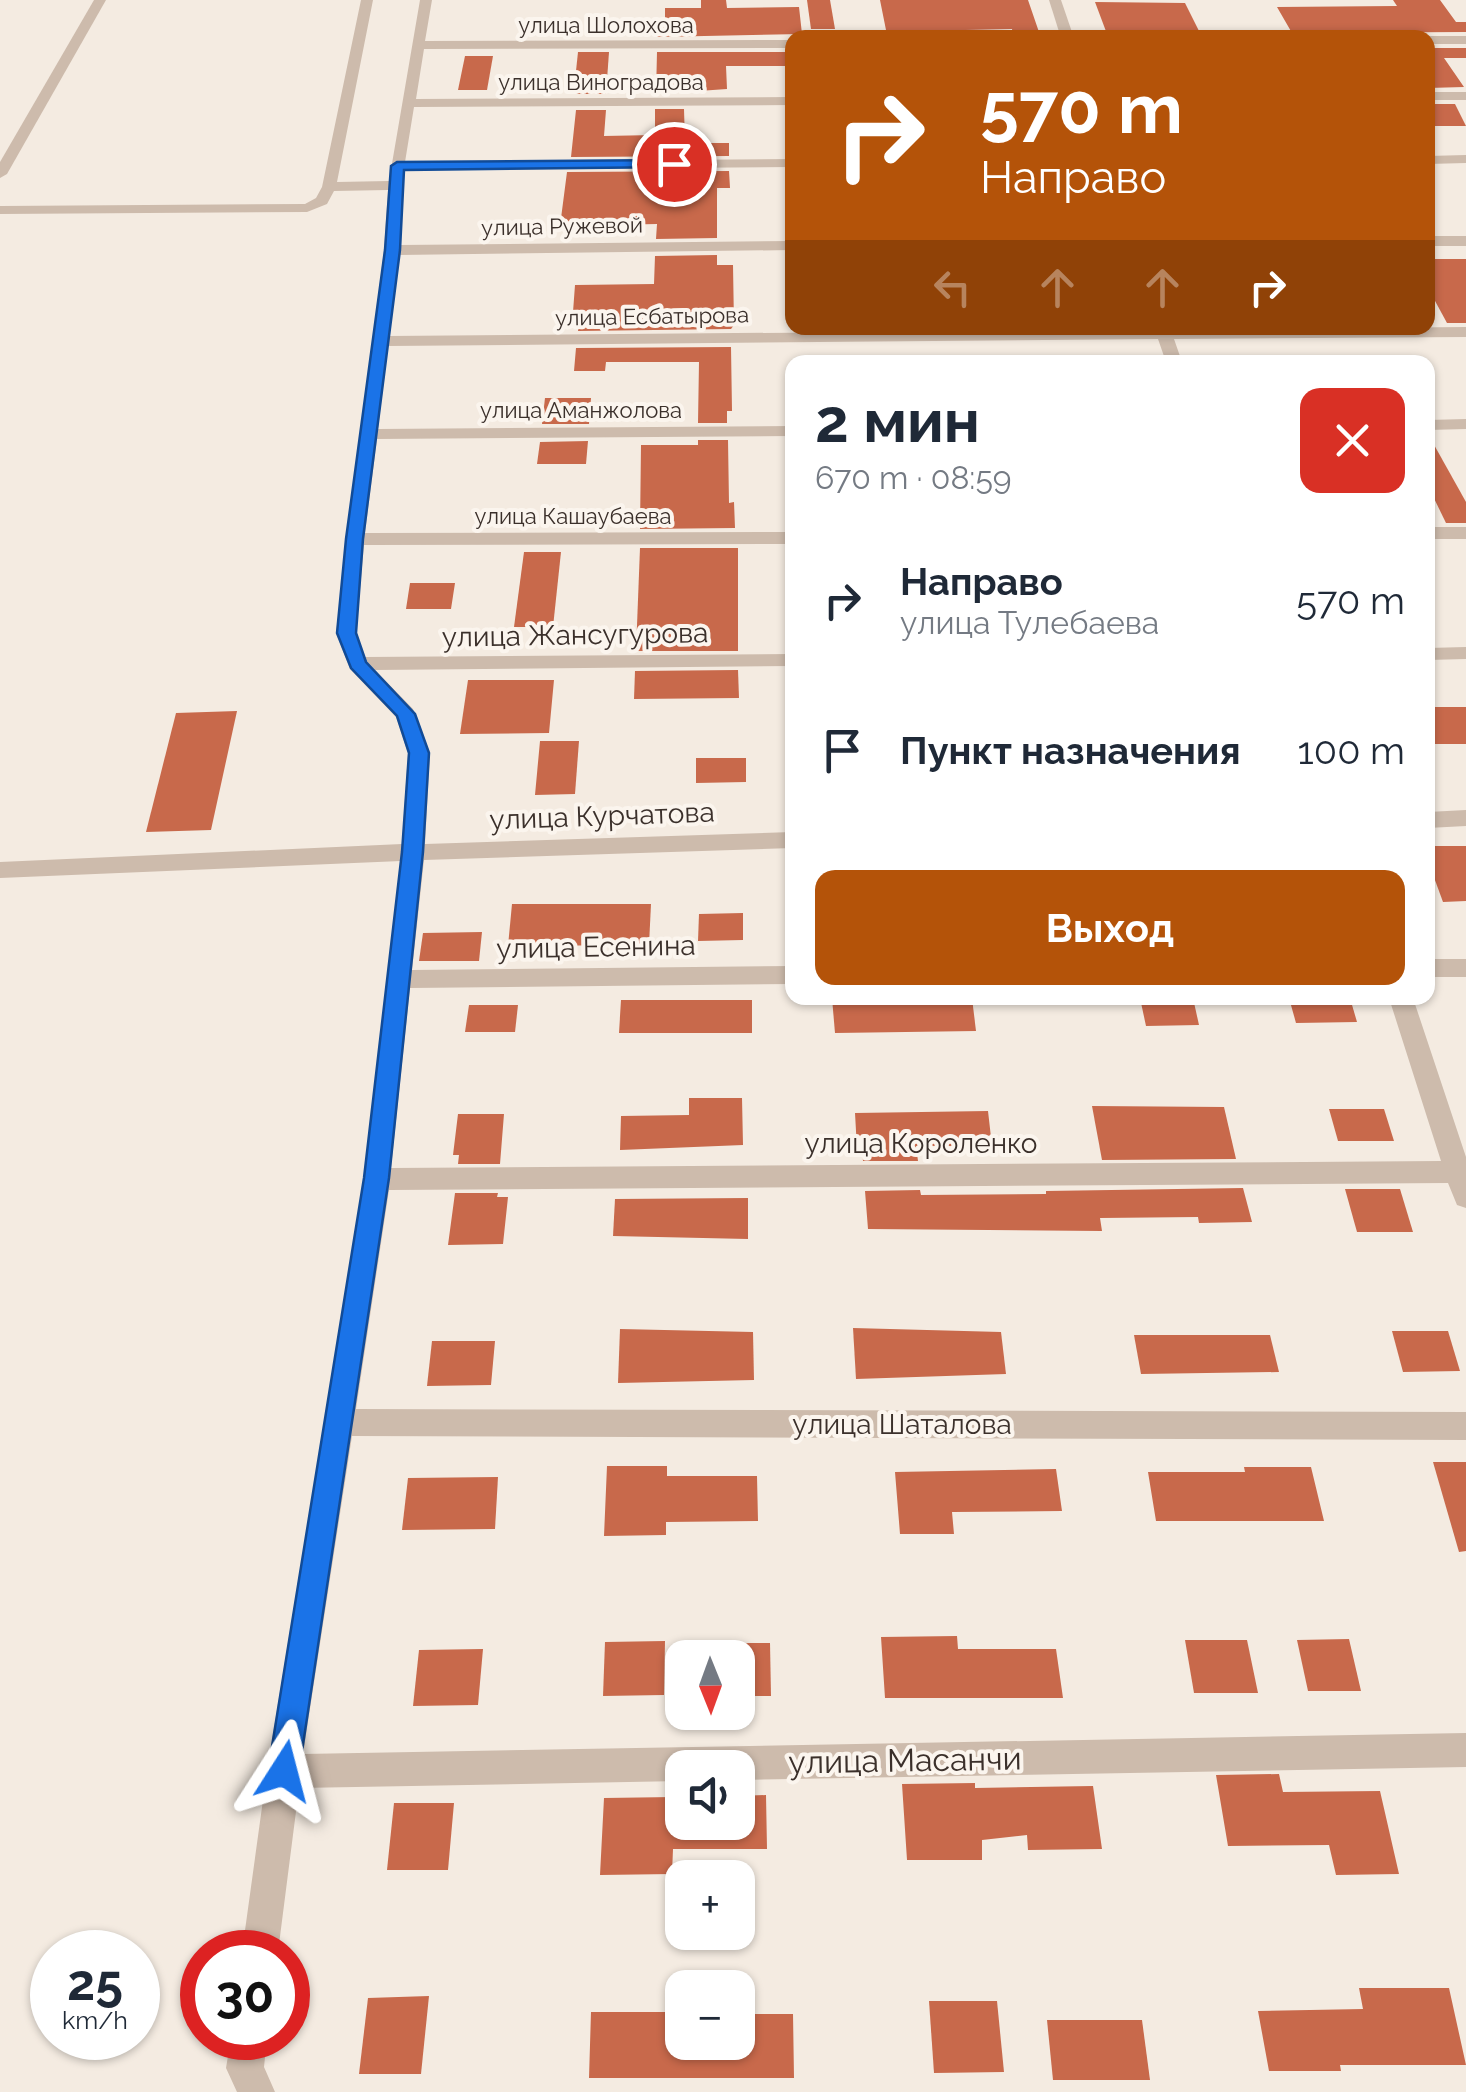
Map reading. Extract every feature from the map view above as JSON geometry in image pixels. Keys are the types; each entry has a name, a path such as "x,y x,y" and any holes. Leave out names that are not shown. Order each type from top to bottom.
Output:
{"street":[{"path":"0,174 100,0"},
{"path":"0,210 307,208 322,201 329,187 367,0"},
{"path":"263,1930 376,1178 401,979 412,852 419,753 406,714 358,664 346,633 354,539 392,250 397,175 426,0"},
{"path":"1055,0 1065,30"},
{"path":"1435,40 1466,40"},
{"name":"улица Шолохова","path":"420,46 785,44"},
{"path":"1435,96 1466,96"},
{"name":"улица Виноградова","path":"409,103 785,101"},
{"path":"1435,160 1466,159"},
{"path":"329,187 397,175 785,164"},
{"path":"1435,241 1466,240"},
{"name":"улица Ружевой","path":"392,250 785,246"},
{"name":"улица Есбатырова","path":"1435,332 1466,332"},
{"name":"улица Есбатырова","path":"379,342 878,335"},
{"path":"1435,425 1466,424"},
{"name":"улица Аманжолова","path":"370,434 785,431"},
{"path":"1435,533 1466,532"},
{"name":"улица Кашаубаева","path":"354,539 785,538"},
{"path":"1435,654 1466,653"},
{"name":"улица Жансугурова","path":"358,664 785,660"},
{"path":"1435,820 1466,818"},
{"name":"улица Курчатова","path":"0,870 785,840"},
{"path":"1435,968 1466,968"},
{"name":"улица Есенина","path":"401,979 785,975"},
{"path":"1403,1005 1463,1180"},
{"name":"улица Короленко","path":"376,1178 1463,1180"},
{"name":"улица Шаталова","path":"338,1422 1466,1426"},
{"name":"улица Масанчи","path":"284,1771 1466,1750"},
{"path":"246,2060 245,2068 256,2092"}],"building":[{"path":"701,0 726,0 727,8 799,7 802,30 785,30 785,34 657,37 658,27 665,27 665,8 701,8"},
{"path":"807,0 830,0 835,29 811,29"},
{"path":"880,0 1028,0 1038,30 1012,29 886,30"},
{"path":"1393,0 1440,0 1456,22 1466,22 1466,32 1290,30 1277,7 1397,6"},
{"path":"1095,2 1185,3 1198,30 1106,30"},
{"path":"1435,48 1466,48 1466,58 1444,58 1464,87 1435,88"},
{"path":"578,52 609,52 606,94 577,94 574,90"},
{"path":"657,52 785,52 785,66 726,66 727,89 656,94"},
{"path":"465,56 493,56 487,90 458,90"},
{"path":"1435,104 1455,104 1466,126 1435,126"},
{"path":"655,109 684,109 685,143 729,143 729,156 571,157 576,110 606,110 604,136 655,135"},
{"path":"729,171 730,188 717,188 717,238 656,239 657,224 560,226 567,172"},
{"path":"717,255 717,265 733,265 731,329 578,331 580,312 573,312 575,285 654,284 655,256"},
{"path":"1435,259 1466,259 1466,323 1447,323 1435,301"},
{"path":"731,347 732,411 727,411 727,423 698,423 699,362 606,362 605,371 574,371 576,348"},
{"path":"545,398 591,398 589,424 542,424"},
{"path":"698,440 728,440 729,503 734,502 735,528 640,529 641,445 698,445"},
{"path":"588,441 586,464 537,464 540,442"},
{"path":"1435,447 1466,502 1466,523 1446,523 1435,500"},
{"path":"640,548 738,548 738,651 636,651"},
{"path":"524,552 561,552 553,627 514,627"},
{"path":"410,583 455,583 451,609 406,609"},
{"path":"738,670 739,698 634,699 635,671"},
{"path":"468,680 554,680 549,733 460,734"},
{"path":"1435,707 1466,707 1466,744 1435,744"},
{"path":"237,711 211,830 146,832 176,713"},
{"path":"540,741 579,741 575,794 535,795"},
{"path":"696,758 746,758 746,782 696,783"},
{"path":"1435,846 1466,846 1466,901 1443,902 1435,880"},
{"path":"512,904 651,904 649,945 508,946"},
{"path":"743,913 743,940 698,941 699,914"},
{"path":"482,932 479,961 419,961 423,933"},
{"path":"621,1000 752,1000 752,1033 619,1033"},
{"path":"469,1005 518,1005 515,1032 465,1032"},
{"path":"833,1005 973,1005 976,1031 835,1033"},
{"path":"1142,1005 1195,1005 1199,1025 1146,1026"},
{"path":"1291,1005 1352,1005 1357,1022 1296,1023"},
{"path":"689,1098 742,1098 743,1145 620,1150 621,1116 689,1115"},
{"path":"1092,1106 1224,1107 1236,1159 1102,1160"},
{"path":"1329,1109 1384,1109 1394,1141 1338,1141"},
{"path":"988,1111 992,1146 916,1146 918,1161 863,1161 862,1149 857,1149 855,1113"},
{"path":"458,1114 504,1114 500,1164 458,1164 459,1155 453,1155"},
{"path":"1243,1188 1252,1222 1199,1223 1198,1217 1100,1218 1102,1231 868,1229 865,1191 920,1190 921,1195"},
{"path":"1345,1189 1400,1189 1413,1232 1357,1232"},
{"path":"455,1193 498,1193 497,1197 508,1197 503,1244 448,1245"},
{"path":"748,1198 748,1239 613,1236 615,1199"},
{"path":"853,1328 1001,1332 1006,1374 856,1379"},
{"path":"620,1329 753,1332 754,1380 618,1383"},
{"path":"1392,1331 1448,1331 1460,1371 1403,1372"},
{"path":"1134,1335 1270,1335 1279,1372 1141,1374"},
{"path":"432,1341 495,1341 491,1385 427,1386"},
{"path":"1433,1462 1466,1462 1466,1551 1459,1552"},
{"path":"607,1466 667,1466 667,1476 757,1476 758,1521 666,1522 666,1535 604,1536"},
{"path":"1244,1467 1311,1467 1324,1521 1156,1521 1148,1472 1245,1472"},
{"path":"1056,1469 1062,1511 952,1512 954,1534 900,1534 895,1472"},
{"path":"498,1477 495,1529 402,1530 408,1478"},
{"path":"957,1636 958,1649 1056,1649 1063,1698 885,1698 881,1637"},
{"path":"1349,1639 1361,1691 1308,1691 1297,1640"},
{"path":"1185,1640 1247,1640 1258,1693 1194,1693"},
{"path":"665,1641 664,1695 603,1696 605,1642"},
{"path":"755,1643 770,1643 771,1696 755,1696"},
{"path":"483,1649 478,1705 413,1706 419,1650"},
{"path":"1279,1774 1283,1792 1380,1791 1399,1874 1336,1875 1329,1845 1228,1846 1216,1775"},
{"path":"975,1783 975,1788 1093,1786 1102,1849 1028,1850 1027,1835 982,1840 982,1860 907,1860 902,1784"},
{"path":"755,1795 766,1795 767,1849 673,1849 673,1860 665,1860 665,1874 600,1875 604,1798 665,1797 665,1840 755,1840"},
{"path":"394,1803 454,1803 448,1870 387,1870"},
{"path":"1359,1988 1449,1988 1466,2065 1340,2065 1341,2071 1269,2071 1258,2011 1363,2009"},
{"path":"429,1996 421,2074 359,2074 368,1998"},
{"path":"929,2001 997,2001 1004,2072 934,2073"},
{"path":"591,2012 665,2012 665,2060 755,2060 755,2014 793,2014 794,2078 589,2078"},
{"path":"1047,2020 1142,2020 1150,2080 1053,2080"}],"route":[{"path":"284,1771 376,1178 401,979 419,753 406,714 358,664 346,633 354,539 392,250 397,166 674,164"}]}
